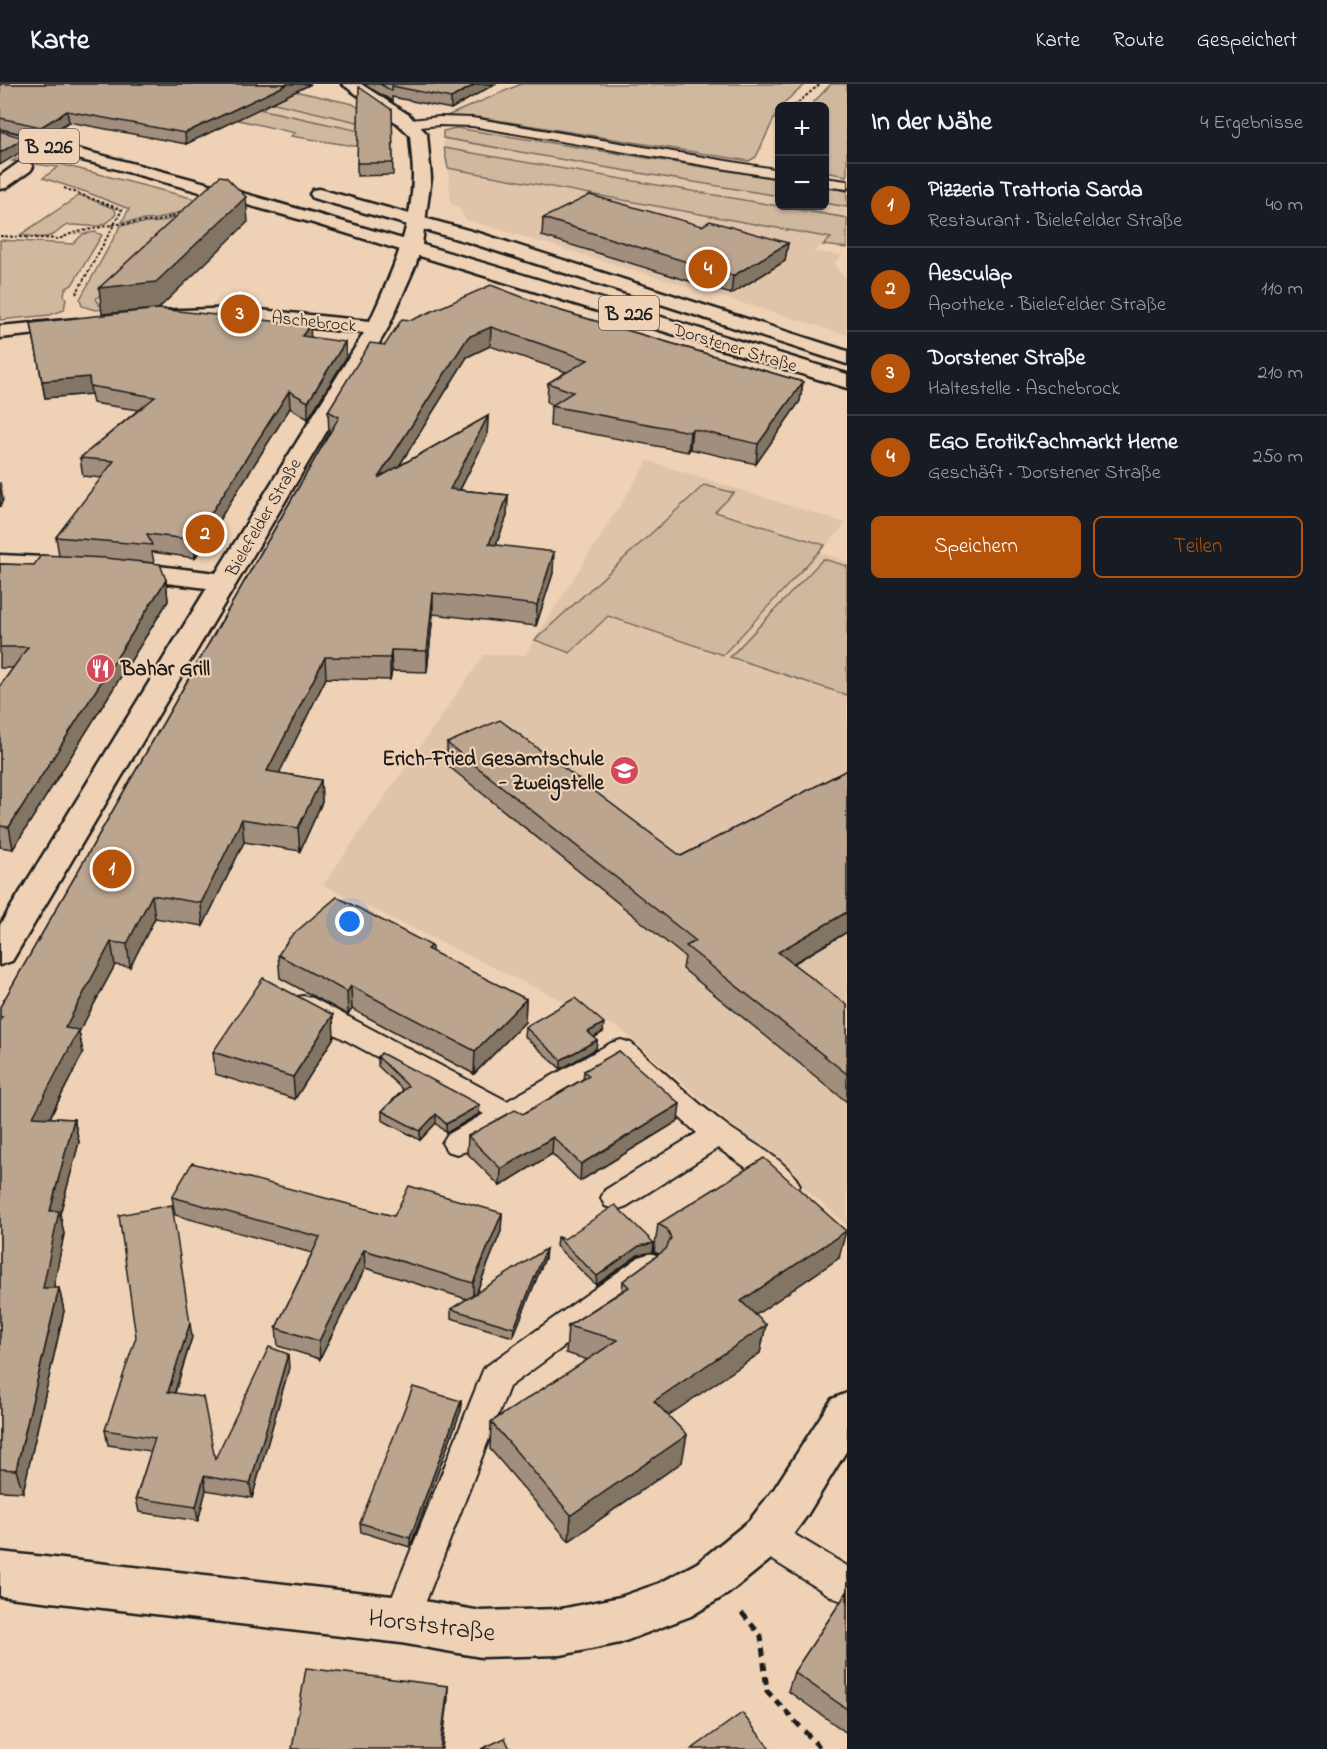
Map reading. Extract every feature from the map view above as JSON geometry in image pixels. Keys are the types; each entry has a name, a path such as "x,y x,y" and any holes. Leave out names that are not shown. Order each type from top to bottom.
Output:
{"street":[{"path":"350,84 411,124"},
{"name":"B 226","path":"0,119 101,141"},
{"name":"Bielefelder Straße","path":"0,953 225,582 288,472 377,328 406,264 412,244 422,178 418,134 411,124"},
{"name":"Dorstener Straße","path":"0,135 121,164 412,244 847,381"},
{"path":"0,184 24,167"},
{"name":"Dorstener Straße","path":"302,190 475,238 847,357"},
{"name":"Aschebrock","path":"131,319 177,314 240,314 288,316 377,328"},
{"path":"0,332 96,323"},
{"path":"0,563 109,567 225,582"},
{"name":"Horststraße","path":"0,1574 401,1620 481,1634 561,1632 631,1616 674,1600 713,1578 765,1536 790,1503 847,1412"}],"lane":[{"path":"411,124 439,121 472,122 775,173"},
{"path":"829,183 847,185"},
{"path":"284,994 507,1114"},
{"path":"457,1143 621,1050 718,1134 754,1158 805,1202"},
{"path":"616,1198 718,1134"},
{"path":"401,1620 496,1378 650,1266"},
{"path":"765,1536 847,1587"}],"path":[{"path":"799,102 820,84"},
{"path":"64,188 119,208 122,213 73,299 73,325"},
{"path":"0,236 59,239 73,233 116,224"},
{"path":"713,1578 761,1636 767,1691 821,1749"}],"shaded area":[{"path":"263,84 353,104 392,130 248,97"},
{"path":"521,84 806,84 785,102 775,102 775,117 756,157 749,161 478,117 473,120 447,116"},
{"path":"831,84 847,84 847,176 829,173 829,102 814,102"},
{"path":"248,97 392,130 392,138 227,102"},
{"path":"152,100 227,102 392,138 393,145 354,146 291,136 295,133"},
{"path":"456,128 775,178 775,195 443,138 443,131"},
{"path":"443,138 775,195 775,205 444,148"},
{"path":"444,148 775,205 775,210 801,210 847,218 847,248 823,245 831,238 448,168"},
{"path":"23,155 211,203 157,219 122,222 129,209 43,178 58,167 12,161"},
{"path":"448,169 832,238 813,252 843,255 835,265 847,278 847,335 465,219 459,207 451,204"},
{"path":"829,188 847,191 847,207 829,204"},
{"path":"80,195 115,209 116,214 100,226 69,225 45,237 20,235"},
{"path":"829,204 847,207 847,218 801,210 829,210"},
{"path":"217,205 170,230 96,299 99,305 125,307 95,310 82,306 80,299 121,225 160,222"},
{"path":"95,232 102,235 72,285 65,289 64,310 50,315 0,320 0,240 73,244 83,234"},
{"name":"Erich-Fried Gesamtschule - Zweigstelle","path":"648,461 846,523 820,553 847,561 847,1225 620,1029 323,885 484,655 525,655"},
{"path":"704,485 734,493 715,512 825,545 723,655 608,616 570,653 535,640"},
{"path":"823,559 847,566 847,695 730,657"}],"building":[{"path":"0,84 288,84 185,133 67,111 41,127 0,118"},
{"path":"380,84 476,84 451,98 392,86 392,91"},
{"path":"359,87 392,110 393,163 357,163"},
{"path":"0,131 24,138 0,153"},
{"path":"220,176 226,177 246,197 156,282 99,288"},
{"path":"590,195 702,226 710,221 788,243 733,276 543,218"},
{"path":"491,285 551,308 803,382 758,444 692,429 690,432 551,406 573,392 548,383 588,360 491,327 468,337 378,478 488,416 450,489 508,495 489,544 554,552 537,605 433,593 427,651 391,650 390,658 325,657 267,771 321,780 298,828 242,819 201,903 152,895 127,944 111,942 65,1028 79,1030 33,1117 74,1119 50,1211 59,1211 43,1288 59,1288 16,1470 0,1469 0,1019 2,1017 0,1017 0,1007 339,417 328,411 370,343 385,345 402,319 412,320"},
{"path":"159,309 310,325 302,336 345,342 308,402 289,391 194,540 147,534 152,545 56,537 114,461 80,458 155,397 90,386 89,377 42,381 31,323"},
{"path":"41,555 106,558 160,564 166,580 9,827 0,826 0,686 28,647 0,647 0,564 34,565"},
{"path":"500,720 681,856 847,770 847,912 778,952 847,1005 847,1074 686,946 696,941 447,743"},
{"path":"337,897 432,946 427,949 526,999 475,1051 351,986 347,992 278,955 291,936"},
{"path":"263,978 333,1015 293,1077 213,1052"},
{"path":"575,998 604,1023 588,1032 597,1040 561,1060 525,1027"},
{"path":"619,1051 680,1104 581,1164 553,1137 501,1169 468,1136 515,1110 523,1114 589,1076 584,1071"},
{"path":"381,1053 480,1105 446,1124 436,1114 420,1131 382,1111 408,1086 378,1057"},
{"path":"764,1158 846,1231 741,1301 766,1325 654,1401 687,1435 571,1515 491,1422 618,1340 568,1326 629,1287 623,1281 666,1249 671,1238 667,1229 658,1224"},
{"path":"192,1163 394,1216 409,1186 502,1213 473,1283 364,1250 319,1341 276,1328 320,1237 172,1197"},
{"path":"172,1205 190,1323 168,1392 203,1397 215,1459 269,1347 288,1354 250,1484 204,1476 196,1507 136,1498 155,1438 105,1430 136,1337 119,1215"},
{"path":"615,1205 654,1243 639,1246 597,1276 557,1237 564,1239"},
{"path":"546,1249 514,1328 451,1309"},
{"path":"413,1387 461,1401 410,1538 360,1523"},
{"path":"847,1592 847,1709 794,1672"},
{"path":"306,1668 448,1686 440,1749 292,1749"},
{"path":"742,1713 770,1749 692,1749"},
{"path":"505,1738 510,1749 481,1749"}],"place":[{"name":"EGO Erotikfachmarkt Herne","path":"708,269"},
{"name":"Dorstener Straße","path":"240,314"},
{"name":"Aesculap","path":"205,534"},
{"name":"Bahar Grill","path":"100,668"},
{"name":"Erich-Fried Gesamtschule - Zweigstelle","path":"625,770"},
{"name":"Pizzeria Trattoria Sarda","path":"112,869"}]}
